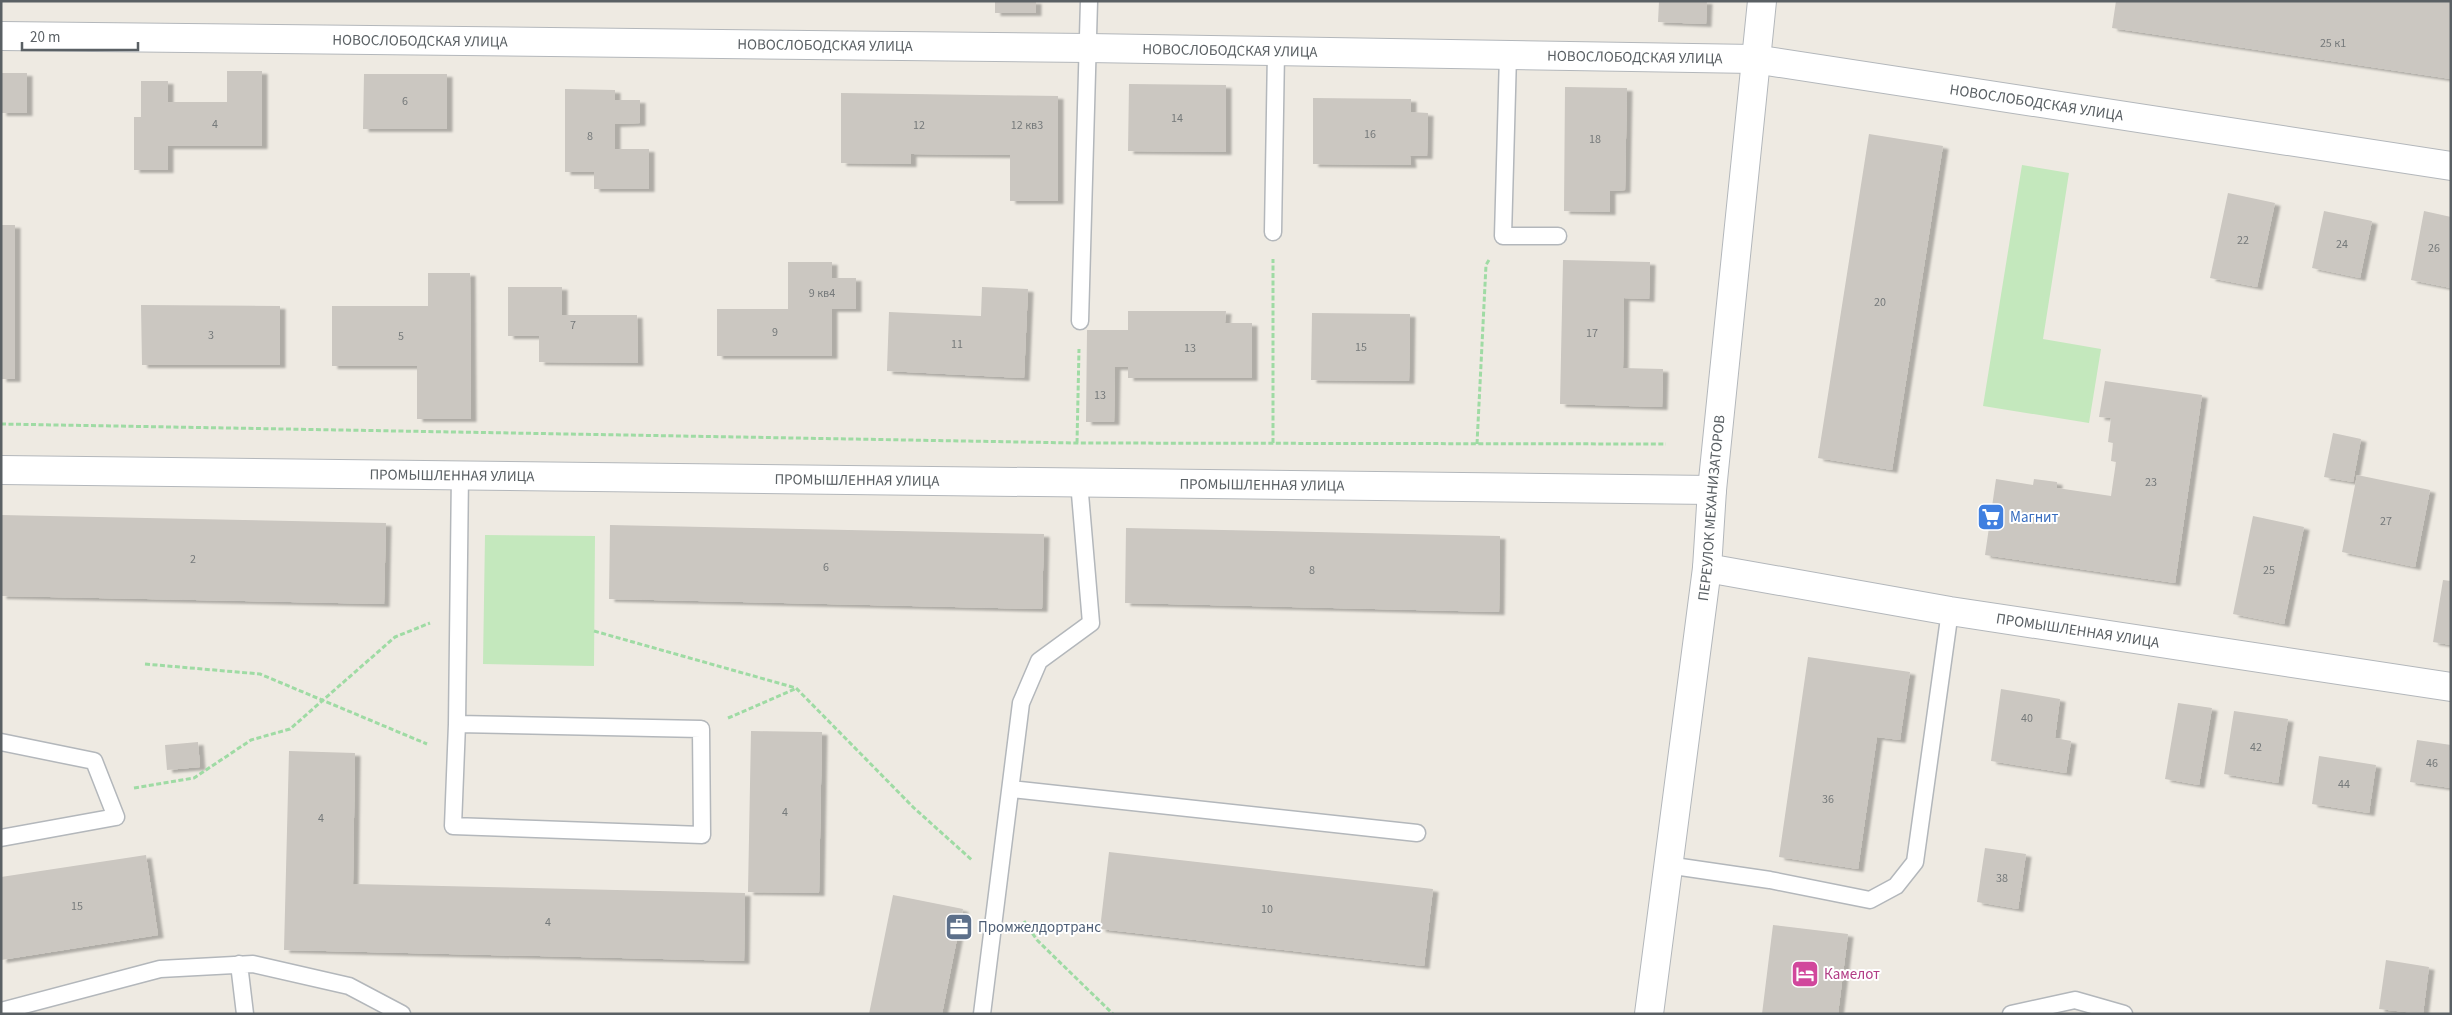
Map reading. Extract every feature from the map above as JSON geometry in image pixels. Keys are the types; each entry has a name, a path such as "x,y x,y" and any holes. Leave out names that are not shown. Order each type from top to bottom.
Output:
{"street":[{"name":"ПЕРЕУЛОК МЕХАНИЗАТОРОВ","path":"1649,1014 1707,568 1712,490 1754,59 1762,1"},
{"name":"НОВОСЛОБОДСКАЯ УЛИЦА","path":"1,36 1088,48 1754,59 2451,166"},
{"name":"ПРОМЫШЛЕННАЯ УЛИЦА","path":"1,470 460,473 1712,490"},
{"name":"ПРОМЫШЛЕННАЯ УЛИЦА","path":"1707,568 1950,611 2451,687"}],"lane":[{"path":"1080,321 1089,1"},
{"path":"1273,232 1276,51"},
{"path":"1508,55 1503,236 1558,236"},
{"path":"457,724 700,729 702,835 453,826 457,724 460,473"},
{"path":"982,1014 1022,703 1039,661 1091,623 1079,482"},
{"path":"1667,865 1770,880 1870,900 1896,886 1915,862 1950,611"},
{"path":"1,742 94,761 116,817 1,838"},
{"path":"1011,789 1417,833"},
{"path":"239,964 246,1014"},
{"path":"1,1011 160,969 253,964 349,986 402,1014"},
{"path":"2011,1014 2075,1000 2124,1014"}],"path":[{"path":"1273,232 1273,443"},
{"path":"1477,444 1486,265 1503,236"},
{"path":"1079,482 1077,443 1080,321"},
{"path":"1,424 1077,443 1666,444"},
{"path":"107,793 194,778 251,740 290,729 395,637 457,612"},
{"path":"594,631 796,688 914,808 999,885 1037,940 1114,1014"},
{"path":"145,664 260,674 324,699 456,756"},
{"path":"700,729 796,688"}],"green space":[{"path":"2022,165 2069,173 2043,339 2101,349 2089,423 1983,406"},
{"path":"485,535 595,536 594,666 483,664"}],"building":[{"path":"995,1 1036,1 1036,13 995,13"},
{"path":"1659,1 1707,1 1706,24 1658,22"},
{"path":"2116,1 2451,1 2451,79 2112,28"},
{"path":"227,71 262,71 262,146 168,146 168,170 134,170 134,117 141,117 141,81 168,81 168,102 227,102"},
{"path":"1,73 27,73 27,113 1,113"},
{"path":"364,74 447,74 447,129 363,129"},
{"path":"1129,84 1226,85 1226,152 1128,151"},
{"path":"1565,87 1627,88 1625,190 1610,191 1610,212 1564,211"},
{"path":"565,89 615,90 615,100 640,100 640,123 615,124 615,149 649,149 649,189 594,189 594,172 565,172"},
{"path":"841,93 1058,96 1058,201 1010,201 1010,155 911,154 911,164 841,163"},
{"path":"1313,98 1411,99 1411,112 1428,113 1427,156 1410,156 1411,165 1313,164"},
{"path":"1869,134 1943,146 1892,470 1818,458"},
{"path":"2228,193 2275,203 2257,287 2210,278"},
{"path":"2324,211 2372,221 2360,278 2312,268"},
{"path":"2424,211 2451,217 2451,288 2411,280"},
{"path":"1,225 15,225 15,379 1,379"},
{"path":"1563,260 1650,262 1649,299 1624,298 1623,368 1663,369 1662,407 1560,404"},
{"path":"788,262 832,262 832,278 856,278 856,309 832,309 832,356 717,356 717,309 788,309"},
{"path":"428,273 470,273 471,419 417,419 417,366 332,366 332,306 428,306"},
{"path":"508,287 562,287 562,315 637,315 638,363 539,362 539,336 508,336"},
{"path":"982,287 1028,289 1024,378 887,371 889,312 981,316"},
{"path":"141,305 280,306 280,365 142,365"},
{"path":"1128,311 1226,311 1225,323 1252,323 1252,378 1128,378 1128,367 1115,367 1114,422 1086,422 1087,330 1128,330"},
{"path":"1312,313 1410,314 1409,381 1311,380"},
{"path":"2105,381 2202,395 2175,583 1985,555 1996,479 2033,485 2034,479 2057,482 2057,488 2111,496 2116,462 2111,461 2113,443 2108,442 2111,418 2099,417"},
{"path":"2333,433 2361,439 2353,482 2324,477"},
{"path":"2357,475 2430,490 2415,567 2342,552"},
{"path":"1,515 386,523 384,604 1,596"},
{"path":"2253,516 2304,527 2284,624 2233,614"},
{"path":"610,525 1044,534 1042,609 609,599"},
{"path":"1126,528 1500,536 1499,612 1125,603"},
{"path":"2443,580 2451,581 2451,645 2433,642"},
{"path":"1808,657 1910,672 1900,740 1877,737 1858,869 1779,857"},
{"path":"2001,689 2060,699 2055,738 2071,741 2066,773 1991,761"},
{"path":"2178,703 2212,708 2199,785 2165,779"},
{"path":"2234,711 2288,719 2278,783 2224,774"},
{"path":"751,731 822,732 819,893 748,892"},
{"path":"2417,740 2451,745 2451,788 2410,782"},
{"path":"198,742 200,767 167,770 165,745"},
{"path":"289,751 355,753 353,884 745,893 744,961 284,950"},
{"path":"2319,756 2376,765 2369,813 2312,804"},
{"path":"1985,848 2026,854 2018,909 1977,902"},
{"path":"1109,852 1433,889 1424,966 1100,929"},
{"path":"146,855 158,935 1,960 1,877"},
{"path":"893,895 963,909 942,1014 869,1014"},
{"name":"Камелот","path":"1773,925 1848,934 1838,1014 1762,1014"},
{"path":"2386,960 2429,967 2423,1014 2379,1009"}],"place":[{"name":"Магнит","path":"1991,517"},
{"name":"Промжелдортранс","path":"959,927"},
{"name":"Камелот","path":"1805,974"}]}
